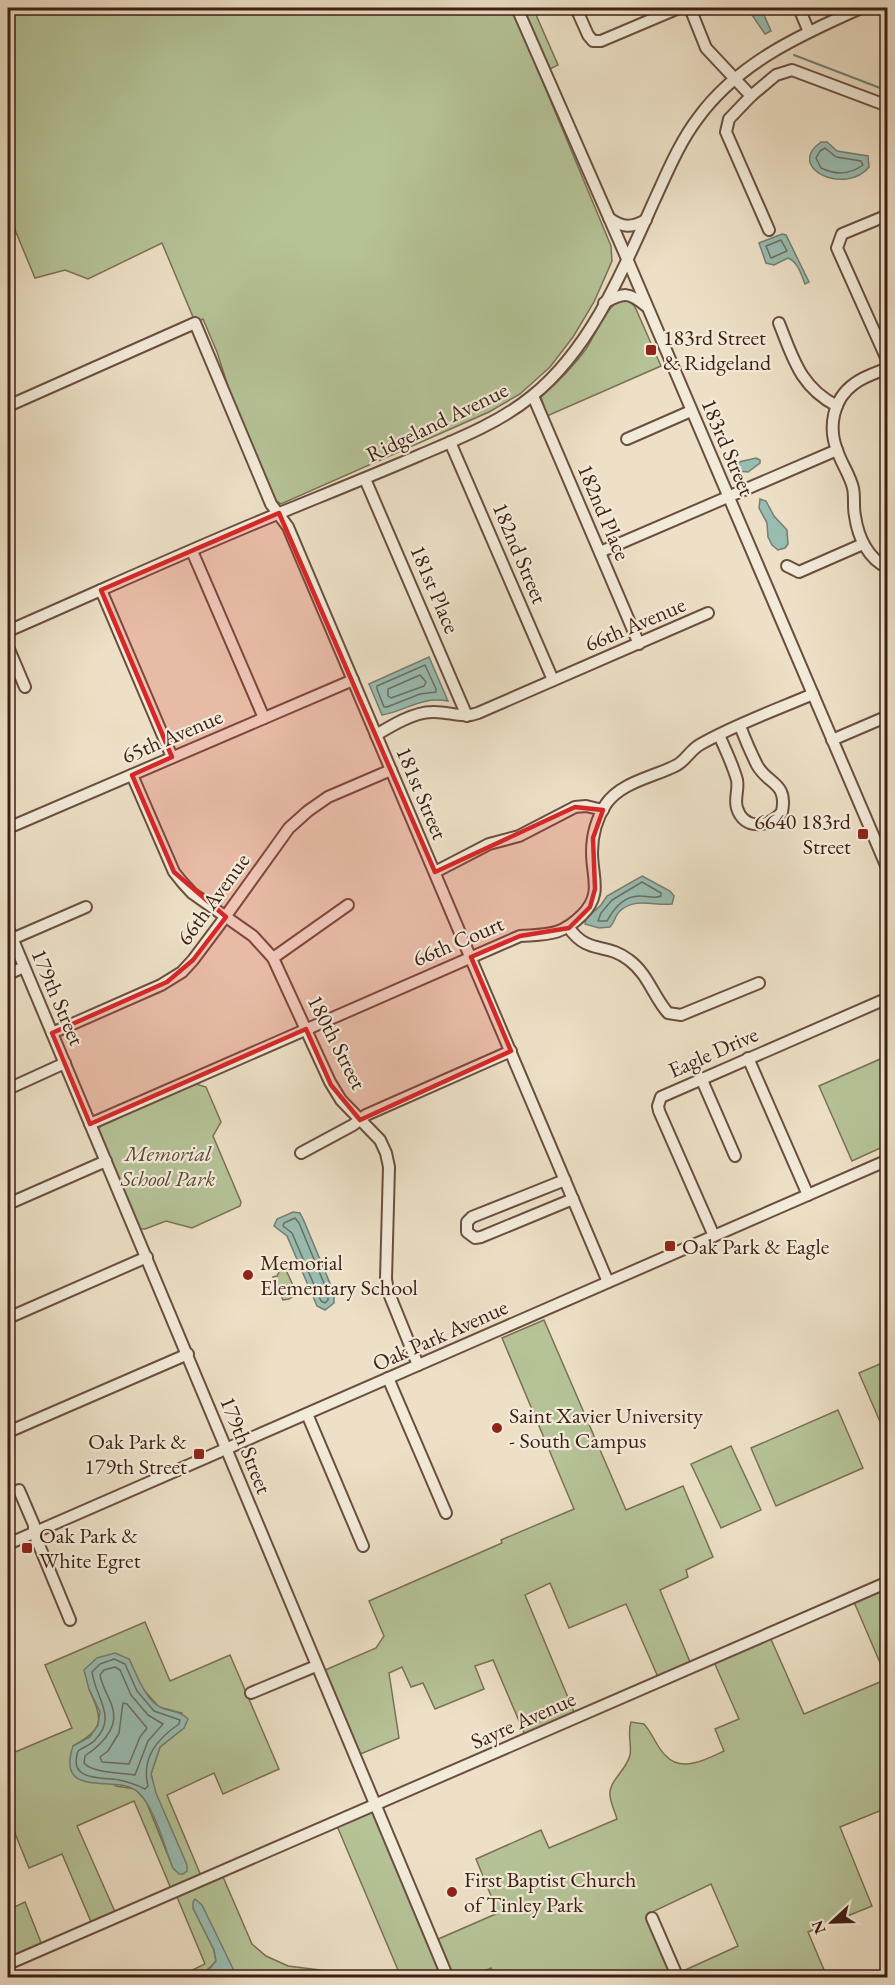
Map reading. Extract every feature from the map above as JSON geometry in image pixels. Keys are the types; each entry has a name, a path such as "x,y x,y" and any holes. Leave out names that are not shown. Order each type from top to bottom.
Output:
{"street":[{"name":"183rd Street","path":"517,8 628,261 888,870"},
{"path":"576,8 588,35 593,41 601,41 679,8"},
{"path":"690,8 706,48 751,96"},
{"path":"799,8 809,32"},
{"name":"Ridgeland Avenue","path":"8,632 279,513 450,442 504,416 533,396 567,362 604,303 628,261 675,154 693,124 716,95 763,57 861,8"},
{"path":"770,230 726,132 729,119 776,75 792,70 888,106"},
{"path":"888,215 842,234 837,248 888,362"},
{"path":"609,218 617,224 628,227 646,220"},
{"path":"604,303 617,296 628,295 635,297 647,307"},
{"name":"181st Street","path":"8,406 195,322 271,504 288,527 608,1282"},
{"path":"779,323 802,377 823,397 837,406"},
{"path":"888,368 853,384 837,406 833,424 837,450 853,488 855,518 863,544 870,556 888,568"},
{"name":"182nd Place","path":"533,396 639,644"},
{"path":"627,439 691,411"},
{"name":"182nd Street","path":"450,442 553,680"},
{"path":"600,552 837,450"},
{"name":"181st Place","path":"365,479 467,716"},
{"path":"788,566 799,573 863,544"},
{"path":"192,551 264,718"},
{"path":"101,590 172,757"},
{"name":"66th Avenue","path":"376,735 424,712 467,716 478,713 708,613"},
{"path":"8,647 24,687"},
{"name":"65th Avenue","path":"8,828 353,680"},
{"name":"66th Court","path":"90,1124 519,936 545,935 569,927 590,907 593,900 595,889 593,838 603,810 611,797 621,789 679,764 698,745 813,694"},
{"path":"832,740 888,716"},
{"path":"719,735 737,780 736,806 740,815 746,822 753,825 769,823 782,812 783,796 776,783 758,768 740,726"},
{"name":"66th Avenue","path":"52,1032 167,982 193,960 289,828 308,810 328,797 391,770"},
{"name":"180th Street","path":"132,775 174,872 192,893 253,936 273,958 330,1082 341,1100 380,1140 389,1167 386,1279 388,1291 418,1365"},
{"path":"435,872 489,844 519,836 574,807 586,806 603,810"},
{"path":"273,958 348,905"},
{"path":"10,934 86,906"},
{"path":"569,927 576,938 585,944 608,949 628,959 647,978 668,1013 681,1015 759,982"},
{"name":"179th Street","path":"10,934 188,1354 374,1806 448,1977"},
{"path":"8,974 24,967"},
{"name":"Eagle Drive","path":"714,1236 658,1106 658,1101 664,1095 701,1078 888,998"},
{"path":"301,1153 366,1115 511,1051"},
{"path":"748,1058 808,1195"},
{"path":"8,1089 65,1063"},
{"path":"701,1078 735,1156"},
{"name":"Oak Park Avenue","path":"8,1544 888,1160"},
{"path":"8,1204 106,1161"},
{"path":"565,1180 472,1218 467,1222 467,1232 475,1238 481,1238 573,1199"},
{"path":"8,1318 147,1257"},
{"path":"8,1432 188,1354"},
{"path":"388,1378 446,1513"},
{"path":"307,1414 363,1546"},
{"path":"19,1490 70,1620"},
{"name":"Sayre Avenue","path":"8,1964 888,1582"},
{"path":"251,1693 316,1666"},
{"path":"652,1918 678,1977"}],"highlighted area":[{"path":"279,513 435,872 575,807 603,810 593,838 595,889 590,907 569,928 520,936 471,957 511,1051 360,1120 331,1085 306,1029 90,1124 52,1033 167,982 193,960 226,917 174,872 132,775 172,757 101,590"}],"green space":[{"path":"8,8 512,8 611,246 612,261 594,302 573,337 550,367 520,394 489,412 281,504 272,494 233,402 217,352 203,319 199,321 193,317 162,243 88,279 65,270 35,278 8,213"},
{"path":"521,8 533,8 558,65 548,70"},
{"path":"620,299 628,299 635,307 661,366 547,416 541,397 581,356 606,315"},
{"path":"887,1056 887,1145 852,1161 819,1086"},
{"name":"Memorial School Park","path":"196,1084 206,1087 221,1122 213,1136 241,1202 240,1206 192,1228 166,1221 139,1229 97,1130 103,1124"},
{"path":"280,1270 286,1270 296,1292 289,1299 283,1300 273,1277 277,1276"},
{"path":"544,1320 626,1510 683,1486 713,1557 686,1570 688,1577 660,1590 690,1662 658,1677 626,1604 569,1628 550,1583 525,1595 575,1714 525,1735 493,1660 475,1666 484,1689 435,1709 423,1683 411,1687 402,1667 389,1673 399,1738 358,1755 323,1671 376,1648 384,1636 369,1601 574,1509 502,1338"},
{"path":"887,1361 887,1438 859,1373"},
{"path":"838,1410 863,1468 776,1506 751,1448"},
{"path":"731,1446 761,1510 721,1528 691,1464"},
{"path":"886,1589 888,1591 887,1808 840,1827 872,1906 808,1932 827,1977 685,1977 683,1971 738,1946 711,1884 648,1914 675,1977 563,1977 560,1971 539,1977 495,1977 491,1968 471,1977 452,1977 436,1940 498,1913 476,1859 541,1830 549,1848 617,1819 610,1791 630,1755 631,1722 644,1724 663,1753 679,1764 695,1763 724,1751 715,1729 739,1719 714,1662 770,1637 804,1714 887,1679 854,1602"},
{"path":"145,1622 170,1681 230,1655 279,1769 223,1794 214,1773 167,1795 202,1878 172,1891 134,1801 77,1826 116,1914 92,1924 62,1854 29,1868 8,1816 8,1755 72,1728 45,1665","holes":["129,1659 142,1688 159,1707 182,1713 184,1728 160,1747 151,1774 173,1868 146,1801 135,1789 116,1786 73,1746 91,1734 98,1722 97,1708 89,1689"]},
{"path":"373,1812 443,1977 401,1977 337,1826"},
{"path":"223,1877 252,1944 266,1956 288,1966 320,1970 326,1977 237,1977 218,1941 193,1908 214,1950 216,1961 199,1974 176,1978 205,1964 177,1897"},
{"path":"25,1902 42,1945 8,1960 8,1910"}],"water":[{"path":"743,8 761,8 771,31 765,34 752,15"},
{"path":"821,142 827,142 837,151 868,156 869,167 859,175 847,179 834,179 822,175 814,169 810,161 811,152"},
{"path":"782,234 786,235 809,282 805,284 797,265 788,258 774,265 766,263 759,243"},
{"path":"756,458 760,460 760,463 748,472 739,471 736,466 739,462"},
{"path":"760,499 766,501 774,516 787,530 788,544 785,548 778,550 772,545 768,537 767,523 759,508"},
{"path":"429,657 448,701 421,702 382,715 369,684"},
{"path":"642,876 670,891 674,896 672,904 632,904 618,913 610,927 599,928 585,924 586,919 607,896"},
{"path":"293,1212 300,1213 334,1293 334,1303 325,1310 317,1306 287,1236 274,1226 277,1219"},
{"path":"115,1653 129,1659 142,1686 156,1705 179,1713 188,1719 184,1728 160,1747 151,1774 156,1793 187,1865 187,1871 183,1874 179,1874 173,1868 154,1817 138,1792 128,1787 80,1780 73,1774 70,1763 73,1746 90,1737 98,1725 100,1712 89,1689 84,1670 97,1658"},
{"path":"195,1899 202,1905 237,1977 194,1977 208,1971 216,1961 214,1950 193,1908"}],"waterway":[{"path":"794,55 888,91"}],"place":[{"name":"183rd Street & Ridgeland","path":"651,350"},
{"name":"6640 183rd Street","path":"863,834"},
{"name":"Oak Park & Eagle","path":"670,1246"},
{"name":"Memorial Elementary School","path":"248,1275"},
{"name":"Saint Xavier University - South Campus","path":"497,1428"},
{"name":"Oak Park & 179th Street","path":"199,1454"},
{"name":"Oak Park & White Egret","path":"27,1548"},
{"name":"First Baptist Church of Tinley Park","path":"452,1892"}]}
